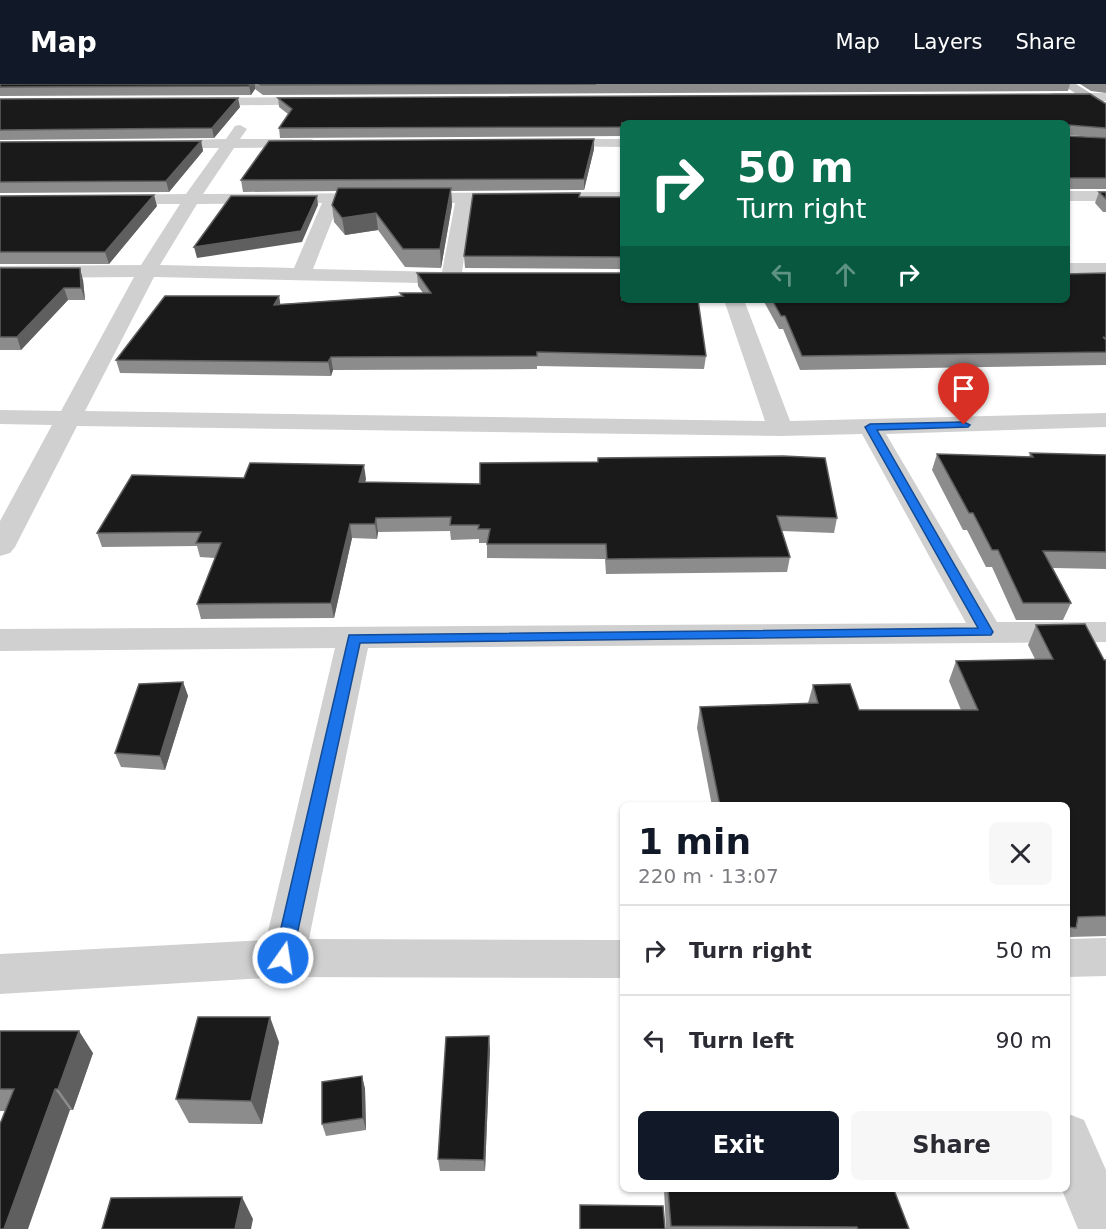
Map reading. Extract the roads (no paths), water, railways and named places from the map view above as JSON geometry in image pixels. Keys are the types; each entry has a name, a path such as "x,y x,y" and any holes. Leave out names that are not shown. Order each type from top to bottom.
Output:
{"street":[{"path":"0,547 72,417 147,271 191,199 273,84"},
{"path":"1067,84 1106,109"},
{"path":"1043,98 1106,97"},
{"path":"178,102 340,101"},
{"path":"138,145 326,143"},
{"path":"529,143 620,143"},
{"path":"1070,196 1106,196"},
{"path":"96,199 620,197"},
{"path":"301,274 333,198"},
{"path":"451,278 464,198"},
{"path":"1070,269 1106,269"},
{"path":"0,272 147,271 485,278"},
{"path":"735,303 780,429"},
{"path":"0,417 780,429 1106,420"},
{"path":"870,427 987,632"},
{"path":"0,640 1106,632"},
{"path":"283,958 354,638"},
{"path":"1070,958 1106,957"},
{"path":"0,974 283,958 620,959"},
{"path":"1070,1147 1105,1229"}]}
